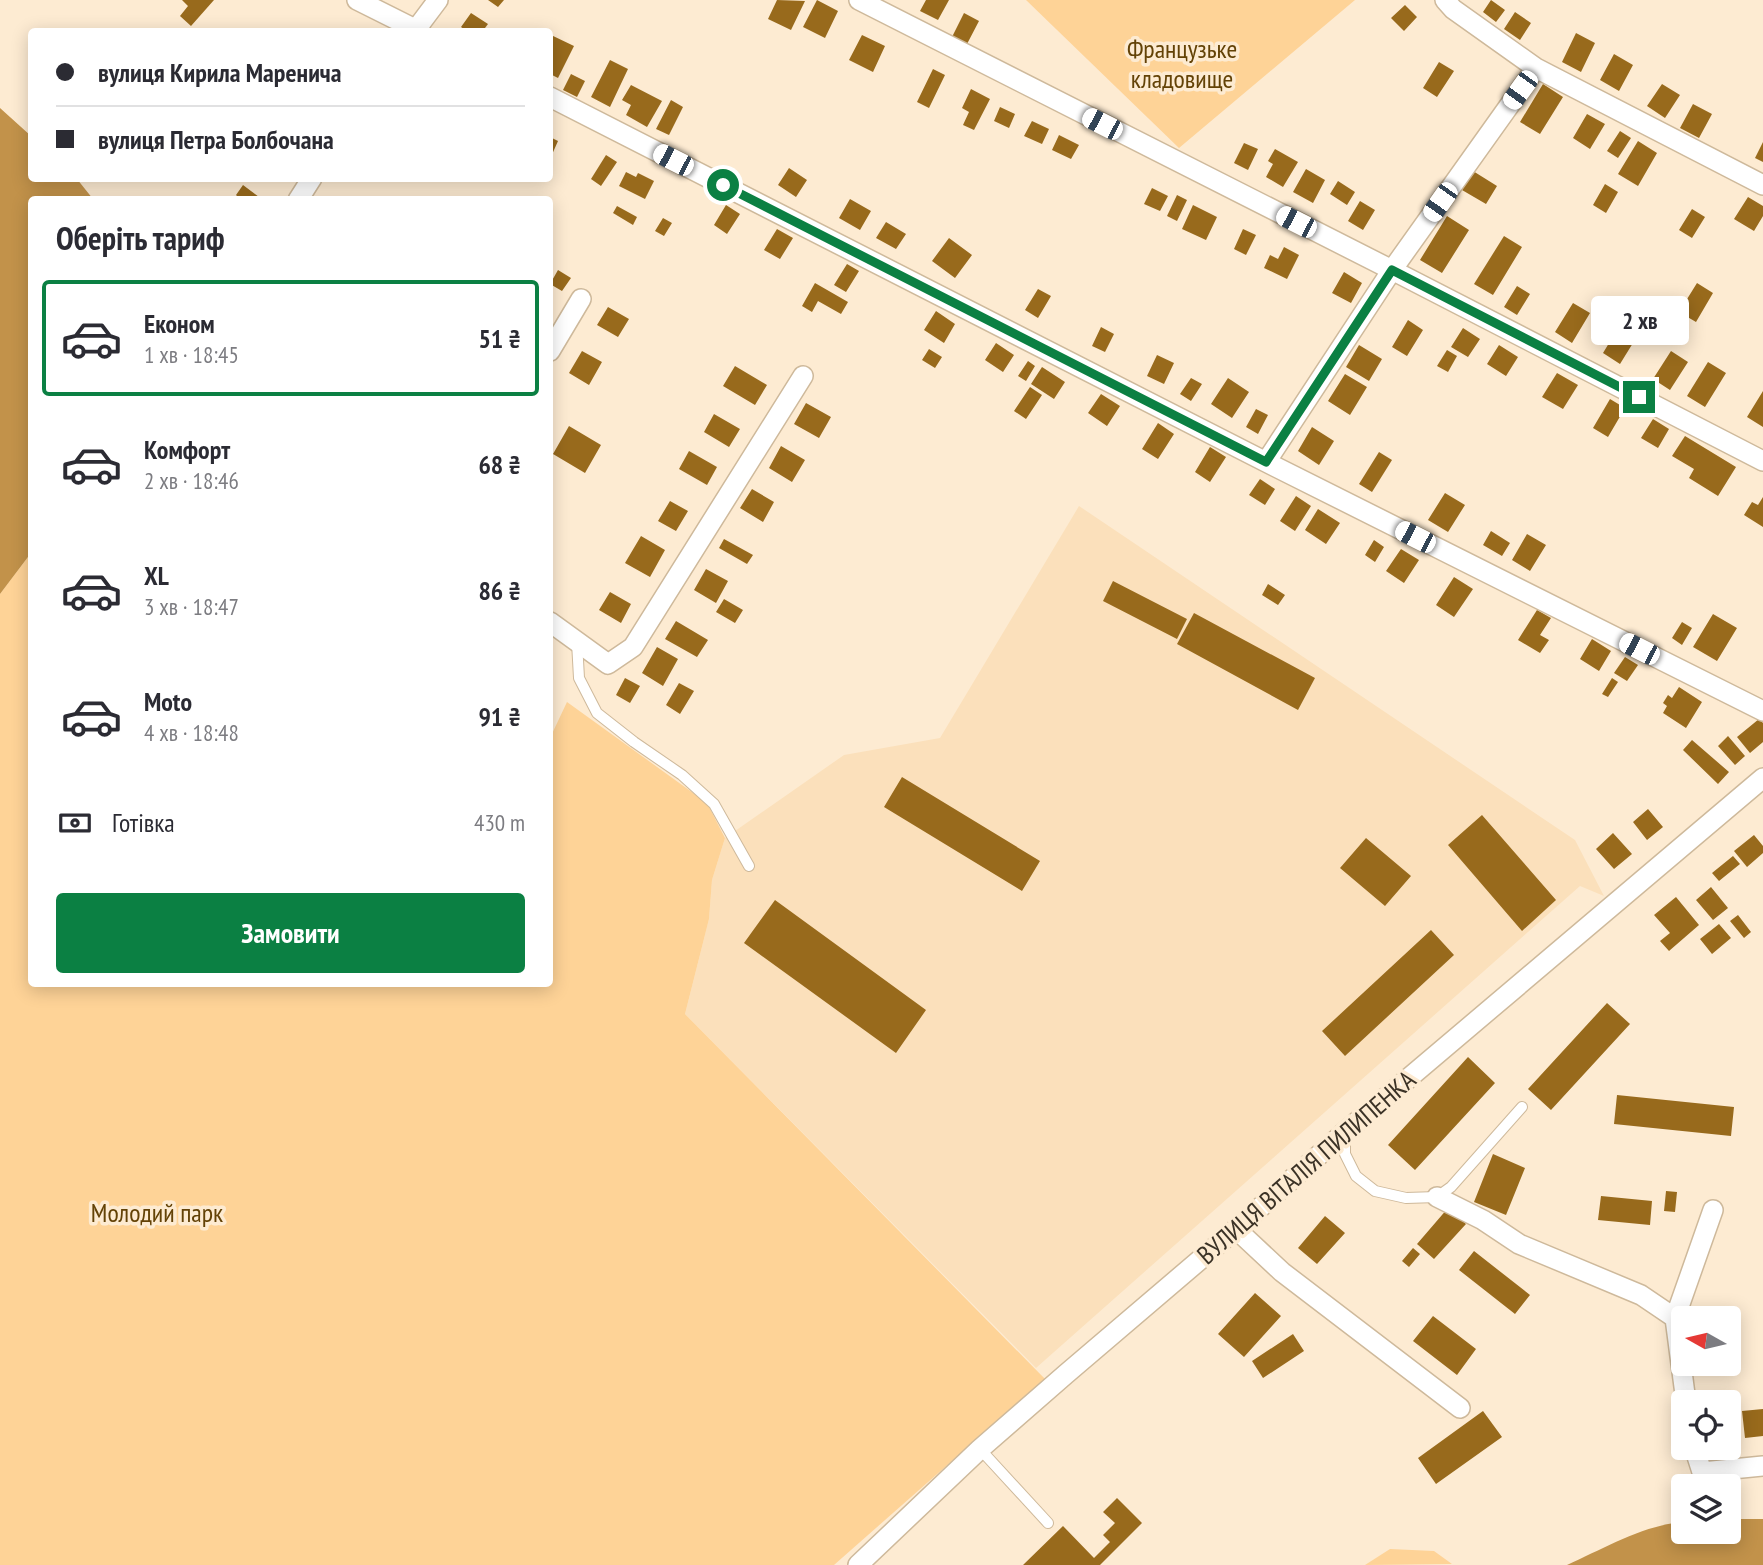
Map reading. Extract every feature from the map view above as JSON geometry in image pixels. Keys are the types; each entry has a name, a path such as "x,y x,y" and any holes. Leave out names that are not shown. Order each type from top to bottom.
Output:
{"street":[{"path":"357,0 411,28"},
{"path":"419,28 438,0"},
{"path":"859,0 1763,461"},
{"path":"1445,0 1453,9 1536,68 1763,185"},
{"path":"1266,462 1392,270 1536,68"},
{"path":"553,99 1266,462 1763,711"},
{"path":"553,346 581,299"},
{"path":"553,624 608,664 633,647 803,376"},
{"name":"ВУЛИЦЯ ВІТАЛІЯ ПИЛИПЕНКА","path":"858,1565 980,1449 1345,1132 1763,778"},
{"path":"1437,1197 1483,1220 1519,1244 1641,1295 1671,1315"},
{"path":"1679,1306 1713,1210"},
{"path":"1236,1228 1282,1272 1460,1408"},
{"path":"1698,1460 1702,1472 1763,1466"}],"lane":[{"path":"577,642 579,677 597,713 682,775 714,804 749,866"},
{"path":"1345,1132 1345,1154 1356,1176 1375,1191 1406,1198 1437,1197 1451,1187 1522,1107"},
{"path":"980,1449 1048,1523"}],"shaded area":[{"path":"0,108 28,133 28,182 79,182 91,196 28,196 28,557 0,594"},
{"path":"1079,506 1575,840 1604,896 1580,886 1036,1368 685,1014 709,919 712,880 725,838 844,755 940,738"},
{"path":"1741,1519 1763,1519 1763,1565 1567,1565 1624,1539 1671,1524 1671,1544 1741,1544"}],"green space":[{"name":"Французьке кладовище","path":"1026,0 1355,0 1179,148"},
{"name":"Молодий парк","path":"28,557 28,987 553,987 553,732 567,702 707,803 725,838 712,880 709,919 685,1014 1045,1379 834,1565 0,1565 0,594"},
{"path":"1390,1549 1434,1551 1452,1564 1365,1565"}],"building":[{"path":"182,0 214,0 191,26 180,16 188,6"},
{"path":"488,0 504,0 498,7"},
{"path":"777,0 805,1 791,30 768,19"},
{"path":"817,0 838,11 825,38 803,27"},
{"path":"926,0 949,0 938,20 920,11"},
{"path":"1491,0 1505,10 1496,22 1483,12"},
{"path":"1405,5 1417,17 1404,31 1391,18"},
{"path":"1515,12 1531,23 1520,40 1504,29"},
{"path":"471,13 488,24 485,28 461,27"},
{"path":"964,13 979,21 967,44 952,37"},
{"path":"1576,33 1595,43 1581,72 1562,62"},
{"path":"862,35 885,46 873,72 849,60"},
{"path":"553,36 574,46 558,78 553,76"},
{"path":"1614,54 1633,65 1619,91 1600,80"},
{"path":"610,60 628,69 610,107 591,97"},
{"path":"1439,62 1454,71 1437,97 1423,88"},
{"path":"933,69 945,75 929,108 917,102"},
{"path":"571,74 585,81 577,97 563,90"},
{"path":"1543,84 1563,97 1540,134 1520,122"},
{"path":"1662,84 1680,95 1665,118 1647,106"},
{"path":"631,85 662,101 647,127 626,115 631,105 622,100"},
{"path":"971,89 990,99 974,130 963,125 969,112 962,108"},
{"path":"671,100 683,107 669,135 656,129"},
{"path":"1693,104 1712,114 1699,138 1680,128"},
{"path":"1000,107 1015,114 1009,128 994,121"},
{"path":"1587,114 1605,124 1590,149 1573,138"},
{"path":"1032,121 1049,129 1042,144 1024,136"},
{"path":"1620,131 1631,138 1618,158 1607,151"},
{"path":"1059,135 1079,145 1071,159 1052,150"},
{"path":"553,138 558,141 553,152"},
{"path":"1638,141 1657,153 1638,186 1618,174"},
{"path":"1763,142 1763,162 1755,158"},
{"path":"1244,143 1258,149 1248,170 1234,163"},
{"path":"1275,149 1298,162 1283,187 1266,177 1273,164 1268,161"},
{"path":"606,155 617,162 601,186 591,179"},
{"path":"789,168 807,180 796,197 778,185"},
{"path":"1306,169 1325,180 1313,203 1293,192"},
{"path":"1473,171 1497,186 1486,204 1462,190"},
{"path":"626,172 636,177 638,173 654,181 645,199 619,186"},
{"path":"1338,181 1355,192 1347,205 1330,194"},
{"path":"1605,184 1618,192 1606,213 1593,205"},
{"path":"243,185 258,196 237,196"},
{"path":"1152,188 1168,196 1160,211 1144,204"},
{"path":"1177,195 1187,200 1177,221 1167,216"},
{"path":"1748,197 1763,206 1763,216 1754,231 1734,219"},
{"path":"850,199 871,211 860,230 839,218"},
{"path":"1360,201 1375,210 1363,230 1348,221"},
{"path":"726,205 740,214 727,234 714,225"},
{"path":"1193,205 1217,217 1206,240 1182,229"},
{"path":"617,206 637,217 633,225 613,213"},
{"path":"1692,209 1705,217 1692,238 1679,230"},
{"path":"1447,216 1469,230 1442,273 1420,260"},
{"path":"663,218 672,223 664,236 655,231"},
{"path":"886,222 906,234 896,249 876,238"},
{"path":"777,229 793,238 780,259 764,250"},
{"path":"1243,229 1256,235 1246,255 1234,249"},
{"path":"1504,236 1522,247 1493,295 1474,284"},
{"path":"949,238 972,255 955,278 932,261"},
{"path":"1284,247 1299,255 1287,279 1264,268 1270,255 1278,259"},
{"path":"847,264 859,271 846,292 834,285"},
{"path":"558,270 571,278 562,291 553,286 553,279"},
{"path":"1344,272 1362,283 1351,303 1332,293"},
{"path":"815,283 848,302 841,314 818,301 812,312 802,306"},
{"path":"1697,283 1713,293 1696,322 1679,312"},
{"path":"1517,286 1530,294 1517,315 1504,307"},
{"path":"1038,289 1051,296 1038,318 1025,310"},
{"path":"1573,303 1590,313 1572,343 1555,332"},
{"path":"608,307 629,319 618,337 597,325"},
{"path":"936,311 955,324 944,343 924,330"},
{"path":"1408,320 1423,330 1407,356 1392,347"},
{"path":"1623,320 1641,330 1620,364 1603,353"},
{"path":"1101,327 1114,334 1105,352 1092,346"},
{"path":"1463,328 1480,339 1468,357 1451,347"},
{"path":"996,343 1014,355 1003,372 985,360"},
{"path":"1359,345 1382,359 1369,381 1346,367"},
{"path":"1499,345 1518,357 1506,376 1487,364"},
{"path":"929,349 942,357 935,368 922,360"},
{"path":"1447,350 1457,356 1448,372 1437,366"},
{"path":"582,351 602,362 589,385 569,373"},
{"path":"1671,351 1688,362 1670,390 1653,379"},
{"path":"1157,355 1174,363 1164,384 1147,376"},
{"path":"1028,361 1035,366 1026,381 1018,376"},
{"path":"1708,362 1726,373 1705,407 1687,396"},
{"path":"735,366 767,385 755,405 723,386"},
{"path":"1042,367 1065,382 1054,399 1031,384"},
{"path":"1557,373 1578,385 1563,409 1542,397"},
{"path":"1345,374 1367,387 1350,415 1328,401"},
{"path":"1191,378 1202,384 1191,401 1180,394"},
{"path":"1228,378 1249,392 1232,418 1211,404"},
{"path":"1030,387 1042,395 1026,419 1014,411"},
{"path":"1763,391 1763,427 1747,417"},
{"path":"1101,394 1120,406 1107,426 1088,413"},
{"path":"1610,399 1625,408 1608,437 1593,428"},
{"path":"806,403 831,417 819,438 794,424"},
{"path":"1256,409 1268,415 1258,434 1246,427"},
{"path":"714,414 740,429 729,447 704,432"},
{"path":"1653,419 1669,429 1658,448 1641,438"},
{"path":"1158,423 1174,434 1158,459 1142,449"},
{"path":"569,426 601,445 585,473 553,454"},
{"path":"1312,427 1334,441 1319,465 1298,451"},
{"path":"1685,436 1736,467 1718,496 1689,478 1694,469 1672,456"},
{"path":"781,446 805,460 792,482 769,468"},
{"path":"1210,447 1226,457 1210,482 1195,472"},
{"path":"689,451 717,467 707,485 679,469"},
{"path":"1379,452 1392,460 1372,492 1359,484"},
{"path":"1260,479 1275,489 1265,505 1249,495"},
{"path":"752,489 774,502 763,522 740,508"},
{"path":"1445,493 1465,505 1448,532 1428,520"},
{"path":"1296,496 1311,506 1295,531 1280,521"},
{"path":"1763,497 1763,527 1744,515 1752,502 1758,505"},
{"path":"670,501 688,511 676,531 658,521"},
{"path":"1318,509 1340,523 1326,544 1305,530"},
{"path":"1491,531 1510,543 1502,556 1483,545"},
{"path":"1527,534 1546,545 1530,571 1512,560"},
{"path":"641,536 665,550 650,577 625,563"},
{"path":"724,539 753,555 747,564 719,548"},
{"path":"1374,540 1384,547 1375,562 1365,555"},
{"path":"1401,549 1419,560 1404,583 1386,571"},
{"path":"706,569 728,581 716,603 694,590"},
{"path":"1454,577 1473,589 1454,617 1436,605"},
{"path":"1113,581 1187,619 1177,639 1103,601"},
{"path":"1268,584 1285,595 1278,605 1262,595"},
{"path":"610,592 631,604 621,623 599,610"},
{"path":"724,599 743,610 735,623 716,612"},
{"path":"1537,610 1551,618 1540,635 1549,640 1540,653 1518,640"},
{"path":"1194,613 1315,678 1298,710 1177,644"},
{"path":"1713,614 1737,628 1717,661 1693,647"},
{"path":"676,621 708,640 697,657 665,639"},
{"path":"1682,622 1692,628 1682,645 1672,638"},
{"path":"1592,639 1611,651 1599,671 1580,659"},
{"path":"657,647 678,659 663,686 642,673"},
{"path":"1625,657 1638,665 1627,681 1614,673"},
{"path":"625,678 640,686 630,703 616,695"},
{"path":"1612,678 1618,682 1608,697 1602,694"},
{"path":"679,683 694,691 680,714 666,705"},
{"path":"1679,687 1702,702 1686,728 1663,713 1667,706 1663,703 1668,695 1672,698"},
{"path":"1759,719 1763,723 1763,742 1750,753 1737,737"},
{"path":"1728,736 1745,756 1735,765 1718,746"},
{"path":"1692,740 1729,772 1718,784 1683,750"},
{"path":"902,777 1040,861 1022,891 884,807"},
{"path":"1648,809 1663,827 1647,840 1633,822"},
{"path":"1482,815 1556,900 1522,931 1448,845"},
{"path":"1613,833 1632,854 1614,869 1596,849"},
{"path":"1754,835 1763,846 1763,853 1747,867 1734,851"},
{"path":"1366,838 1411,876 1385,906 1340,868"},
{"path":"1733,856 1740,864 1719,881 1712,873"},
{"path":"1711,887 1728,908 1713,920 1696,900"},
{"path":"1676,897 1699,925 1669,951 1660,941 1670,933 1654,915"},
{"path":"775,900 926,1010 896,1053 744,943"},
{"path":"1738,915 1751,932 1744,938 1730,921"},
{"path":"1719,924 1731,938 1712,954 1700,939"},
{"path":"1431,930 1454,955 1345,1056 1322,1031"},
{"path":"1607,1003 1630,1024 1551,1110 1528,1089"},
{"path":"1468,1057 1495,1083 1415,1170 1388,1145"},
{"path":"1617,1095 1734,1107 1731,1136 1614,1124"},
{"path":"1493,1154 1525,1168 1506,1215 1474,1202"},
{"path":"1666,1191 1677,1192 1675,1212 1664,1211"},
{"path":"1601,1196 1652,1201 1650,1225 1598,1220"},
{"path":"1448,1208 1466,1224 1434,1259 1417,1244"},
{"path":"1325,1216 1345,1233 1317,1264 1298,1248"},
{"path":"1413,1248 1420,1254 1409,1267 1402,1261"},
{"path":"1474,1251 1530,1295 1515,1314 1459,1270"},
{"path":"1255,1293 1281,1316 1244,1357 1218,1334"},
{"path":"1433,1316 1476,1349 1457,1375 1413,1341"},
{"path":"1293,1334 1304,1351 1263,1378 1252,1361"},
{"path":"1763,1409 1763,1436 1745,1438 1742,1411"},
{"path":"1483,1411 1502,1437 1436,1484 1418,1458"},
{"path":"1117,1498 1142,1523 1100,1565 1023,1565 1063,1526 1094,1558 1110,1542 1103,1535 1115,1523 1103,1512"}],"route":[{"path":"723,185 1266,462 1392,270 1639,397"}]}
